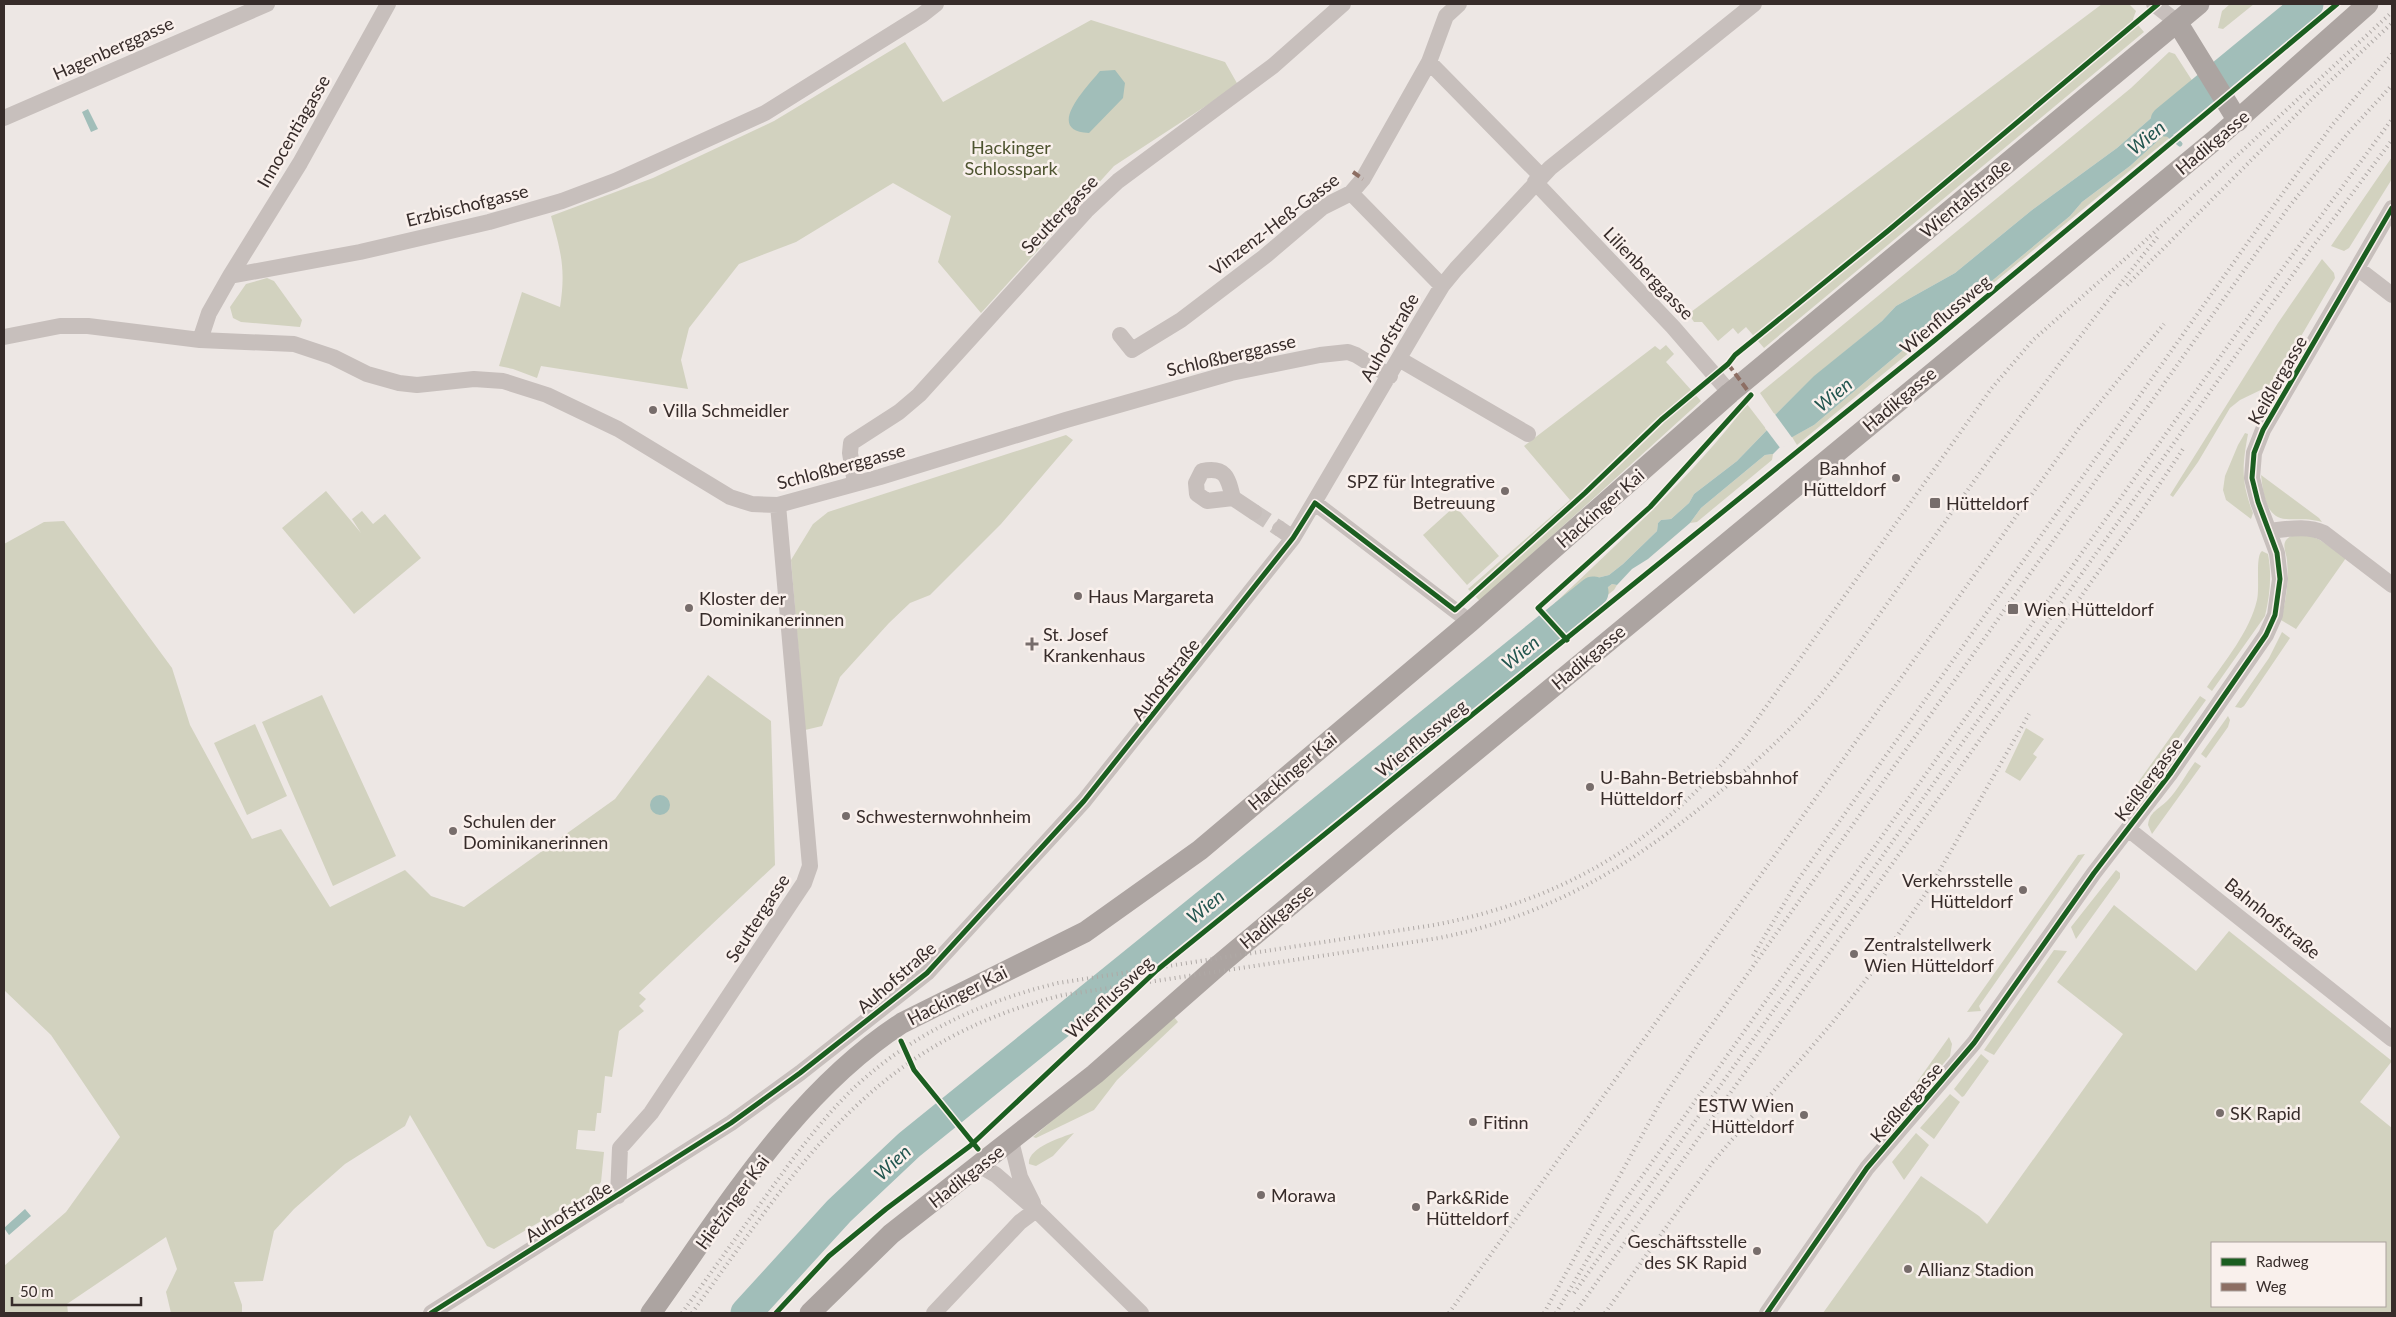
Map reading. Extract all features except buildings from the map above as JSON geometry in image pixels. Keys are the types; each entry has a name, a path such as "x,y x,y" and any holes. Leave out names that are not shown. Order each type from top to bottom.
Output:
{"main road":[{"name":"Wientalstraße","path":"1730,393 2182,30 2199,4"},
{"name":"Hadikgasse","path":"810,1313 890,1234 1095,1074 1220,964 1394,817 2368,4"},
{"path":"2182,30 2235,115"},
{"name":"Hackinger Kai","path":"816,1093 862,1050 902,1023 1085,932 1200,850 1470,622 1730,393"},
{"name":"Hietzinger Kai","path":"651,1313 746,1180 816,1093"}],"street":[{"name":"Hagenberggasse","path":"4,118 267,4"},
{"name":"Innocentiagasse","path":"230,276 300,163 388,4"},
{"name":"Erzbischofgasse","path":"230,276 360,252 489,222 562,201 615,182 765,113 922,15 936,4"},
{"name":"Seuttergasse","path":"855,483 850,453 851,443 899,412 919,395 1086,211 1118,181 1273,66 1343,4"},
{"name":"Vinzenz-Heß-Gasse","path":"1120,335 1132,350 1181,320 1264,257 1324,207 1351,193 1363,179 1429,62 1446,16 1459,4"},
{"name":"Auhofstraße","path":"431,1313 731,1123 800,1073 927,973 1084,801 1286,533 1315,503 1442,286 1538,179 1754,4"},
{"path":"2154,4 2182,30"},
{"name":"Lilienberggasse","path":"1429,62 1673,327 1730,393"},
{"path":"1351,193 1442,286"},
{"name":"Keißlergasse","path":"1766,1313 1867,1168 1974,1043 2071,905 2170,774 2266,635 2275,615 2280,579 2279,564 2270,531 2254,490 2252,464 2254,454 2264,430 2392,208"},
{"path":"2357,268 2392,295"},
{"path":"4,337 60,326 88,326 200,340 209,313 230,276"},
{"name":"Schloßberggasse","path":"200,340 294,344 326,355 367,374 399,384 417,385 488,379 525,387 618,429 730,497 752,504 778,505 1199,381 1276,364 1348,352 1390,376"},
{"path":"1399,359 1528,434"},
{"path":"1233,498 1254,512"},
{"path":"1315,503 1470,622"},
{"name":"Seuttergasse","path":"618,1196 620,1148 651,1113 804,883 810,866 778,505"},
{"path":"2270,531 2312,528 2324,533 2392,586"},
{"name":"Bahnhofstraße","path":"2128,829 2392,1039"},
{"path":"1011,1141 1020,1177 1036,1210"},
{"path":"979,1165 996,1175 1036,1210 1141,1313"},
{"path":"934,1313 1020,1222 1036,1210"}],"green space":[{"path":"2102,4 2129,4 2136,11 2133,19 2144,32 1764,348 1746,327 1738,334 1733,328 1718,341 1702,322 1694,322 1690,316 1691,312"},
{"path":"2230,4 2254,4 2223,29 2218,28 2222,11"},
{"name":"Hackinger Schlosspark","path":"1091,20 1225,62 1238,85 1114,166 981,313 938,262 951,216 893,183 796,242 739,264 689,328 681,360 688,389 541,366 537,378 499,366 522,292 560,307 563,282 562,261 551,216 653,178 774,121 905,42 943,102"},
{"path":"2169,52 2175,54 2195,85 2150,119 2117,148 2032,210 1955,273 1896,306 1882,321 1815,376 1775,415 1760,393 2131,88"},
{"path":"2203,100 2207,107 1797,445 1792,437 1814,425 1933,325 1946,319 2070,216 2082,202 2130,166"},
{"path":"2392,157 2392,179 2349,248 2344,251 2331,246"},
{"path":"2322,259 2334,273 2335,278 2276,379 2271,385 2240,400 2230,408 2198,462 2173,497 2170,495 2278,323"},
{"path":"267,278 274,281 302,320 300,327 241,322 233,318 230,307 246,284"},
{"path":"1666,345 1674,354 1666,362 1701,401 1480,601 1468,589 1570,500 1524,446 1655,346 1660,350"},
{"path":"1747,404 1767,430 1737,461 1694,494 1689,503 1671,519 1661,520 1658,523 1657,531 1623,564 1609,575 1597,578 1566,602 1556,602 1680,482 1726,431"},
{"path":"2245,433 2248,434 2244,474 2246,492 2253,513 2251,519 2226,500 2223,490 2225,476"},
{"path":"1066,435 1073,440 1001,524 930,595 910,603 889,623 840,677 822,726 805,730 791,560 813,524 828,512"},
{"path":"1773,454 1772,460 1697,522 1690,523 1701,508 1765,455"},
{"path":"2261,475 2322,522 2286,519 2274,514 2266,503"},
{"path":"326,491 361,533 352,519 362,511 373,524 385,514 421,558 354,614 282,528"},
{"path":"1455,506 1499,556 1467,585 1423,535"},
{"path":"64,521 172,668 190,725 252,839 281,829 330,907 405,870 431,896 464,907 615,799 708,675 771,721 775,865 639,993 646,999 639,1006 644,1011 619,1031 612,1077 605,1076 601,1113 597,1113 595,1131 578,1130 576,1149 604,1152 601,1182 595,1189 494,1249 487,1246 410,1115 405,1126 345,1164 294,1209 274,1231 263,1281 234,1282 242,1305 242,1313 171,1313 166,1292 177,1269 166,1237 67,1304 68,1313 4,1313 4,1266 66,1212 120,1137 51,1035 4,990 4,544 44,522"},
{"path":"2306,534 2320,540 2346,558 2296,629 2281,620 2286,598 2288,569 2284,544 2291,536"},
{"path":"2262,551 2268,554 2270,570 2265,616 2212,691 2207,687 2243,634 2254,612 2258,595 2258,566"},
{"path":"1612,584 1617,585 1614,590 1573,622 1575,613"},
{"path":"2282,632 2290,638 2244,706 2241,708 2235,707 2269,658"},
{"path":"322,695 396,856 333,886 262,722"},
{"path":"2200,696 2206,700 2140,792 2134,788"},
{"path":"2228,716 2230,720 2228,727 2206,758 2201,754"},
{"path":"255,724 287,796 247,815 214,743"},
{"path":"2026,728 2044,739 2033,754 2037,757 2020,781 2005,772"},
{"path":"2195,762 2201,766 2152,834 2148,825 2149,820 2155,811 2171,797"},
{"path":"2085,854 1979,1006 1981,1011 1967,1012 2078,855"},
{"path":"2116,870 2120,873 2120,878 2076,939 2071,927"},
{"name":"SK Rapid","path":"2114,905 2196,971 2229,931 2392,1061 2360,1102 2392,1128 2392,1313 1823,1313 1921,1176 1979,1216 1987,1224 2123,1034 2057,982"},
{"path":"2054,950 2067,951 1994,1055 1984,1050"},
{"path":"1174,1017 1178,1022 1117,1080 1094,1110 1036,1138 1033,1137"},
{"path":"1949,1037 1952,1044 1950,1056 1904,1110 1900,1106"},
{"path":"1981,1054 1989,1061 1962,1097 1954,1089"},
{"path":"1950,1094 1960,1102 1934,1139 1920,1128"},
{"path":"1074,1133 1053,1156 1036,1166 1029,1164 1030,1158 1039,1148"},
{"path":"1916,1133 1929,1145 1904,1180 1892,1162"}],"water":[{"path":"1115,70 1125,83 1123,98 1089,133 1076,130 1070,125 1069,116 1079,97 1100,71"},
{"path":"2195,85 2203,100 2130,166 2082,202 2070,216 1946,319 1933,325 1814,425 1787,440 1773,454 1765,455 1701,508 1690,523 1648,559 1632,569 1617,585 1612,584 1575,613 1569,626 1566,626 1551,610 1556,602 1566,602 1597,578 1609,575 1623,564 1657,531 1658,523 1661,520 1671,519 1689,503 1694,494 1737,461 1767,430 1775,415 1814,376 1882,321 1896,306 1955,273 2032,210 2117,148 2150,119"},
{"path":"88,109 98,129 91,132 82,112"},
{"path":"660,795 667,798 670,805 667,812 660,815 653,812 650,805 653,798"},
{"path":"25,1209 31,1216 9,1235 4,1228"}],"pier":[{"path":"1774,413 1793,439 1781,449 1765,428"}],"waterway":[{"name":"Wien","path":"2166,121 2308,4"},
{"path":"2163,130 2180,144"},
{"name":"Wien","path":"746,1313 839,1211 909,1145 1593,592"}],"tunnel":[{"path":"1254,512 1280,529"}],"railway":[{"path":"682,1313 787,1167 832,1111 879,1066 951,1021 1003,999 1058,983 1434,925 1482,914 1526,900 1569,882 1608,860 1646,835 1681,805 1714,772 1746,735 1991,389 2033,340 2134,251 2392,12"},
{"path":"2127,285 2326,85 2392,23"},
{"path":"1753,956 1798,880 2275,204 2333,124 2392,54"},
{"path":"1544,1313 1661,1101 1701,1040 2288,208 2348,133 2392,85"},
{"path":"1556,1313 1607,1226 2280,272 2392,119"},
{"path":"1574,1293 2308,253 2392,140"},
{"path":"692,1313 806,1159 846,1116 890,1077 939,1044 996,1016 1063,995 1439,938 1479,928 1553,902 1587,885 1620,866 1684,821 1789,730 1821,695 1848,660 2040,389 2159,235"},
{"path":"1449,1313 2079,428 2164,324"},
{"path":"1575,1313 2147,503 2183,449"},
{"path":"1605,1313 1712,1163 1832,1023 1879,963 1932,884 2029,714"}],"marked path":[{"path":"1353,172 1363,179"},
{"path":"1728,364 1751,395"}],"cycle path":[{"path":"431,1313 731,1123 800,1073 927,973 1084,801 1293,538 1315,503 1455,610 1585,493 1661,420 1728,364 1735,355 1889,230 2158,4"},
{"name":"Wienflussweg","path":"776,1313 829,1256 886,1209 970,1146 1157,970 1935,340 2337,4"},
{"path":"1767,1313 1867,1168 1974,1043 2094,873 2170,774 2266,635 2275,615 2280,579 2277,553 2258,502 2252,478 2254,453 2263,430 2392,208"},
{"path":"1567,640 1538,608 1650,507 1751,395"},
{"path":"901,1041 914,1070 978,1149"}],"place":[{"name":"Villa Schmeidler","path":"653,410"},
{"name":"Bahnhof Hütteldorf","path":"1896,478"},
{"name":"SPZ für Integrative Betreuung","path":"1505,491"},
{"name":"Hütteldorf","path":"1935,503"},
{"name":"Haus Margareta","path":"1078,596"},
{"name":"Kloster der Dominikanerinnen","path":"689,608"},
{"name":"Wien Hütteldorf","path":"2013,609"},
{"name":"St. Josef Krankenhaus","path":"1032,644"},
{"name":"U-Bahn-Betriebsbahnhof Hütteldorf","path":"1590,787"},
{"name":"Schwesternwohnheim","path":"846,816"},
{"name":"Schulen der Dominikanerinnen","path":"453,831"},
{"name":"Verkehrsstelle Hütteldorf","path":"2023,890"},
{"name":"Zentralstellwerk Wien Hütteldorf","path":"1854,954"},
{"name":"SK Rapid","path":"2220,1113"},
{"name":"ESTW Wien Hütteldorf","path":"1804,1115"},
{"name":"Fitinn","path":"1473,1122"},
{"name":"Morawa","path":"1261,1195"},
{"name":"Park&Ride Hütteldorf","path":"1416,1207"},
{"name":"Geschäftsstelle des SK Rapid","path":"1757,1251"},
{"name":"Allianz Stadion","path":"1908,1269"}]}
